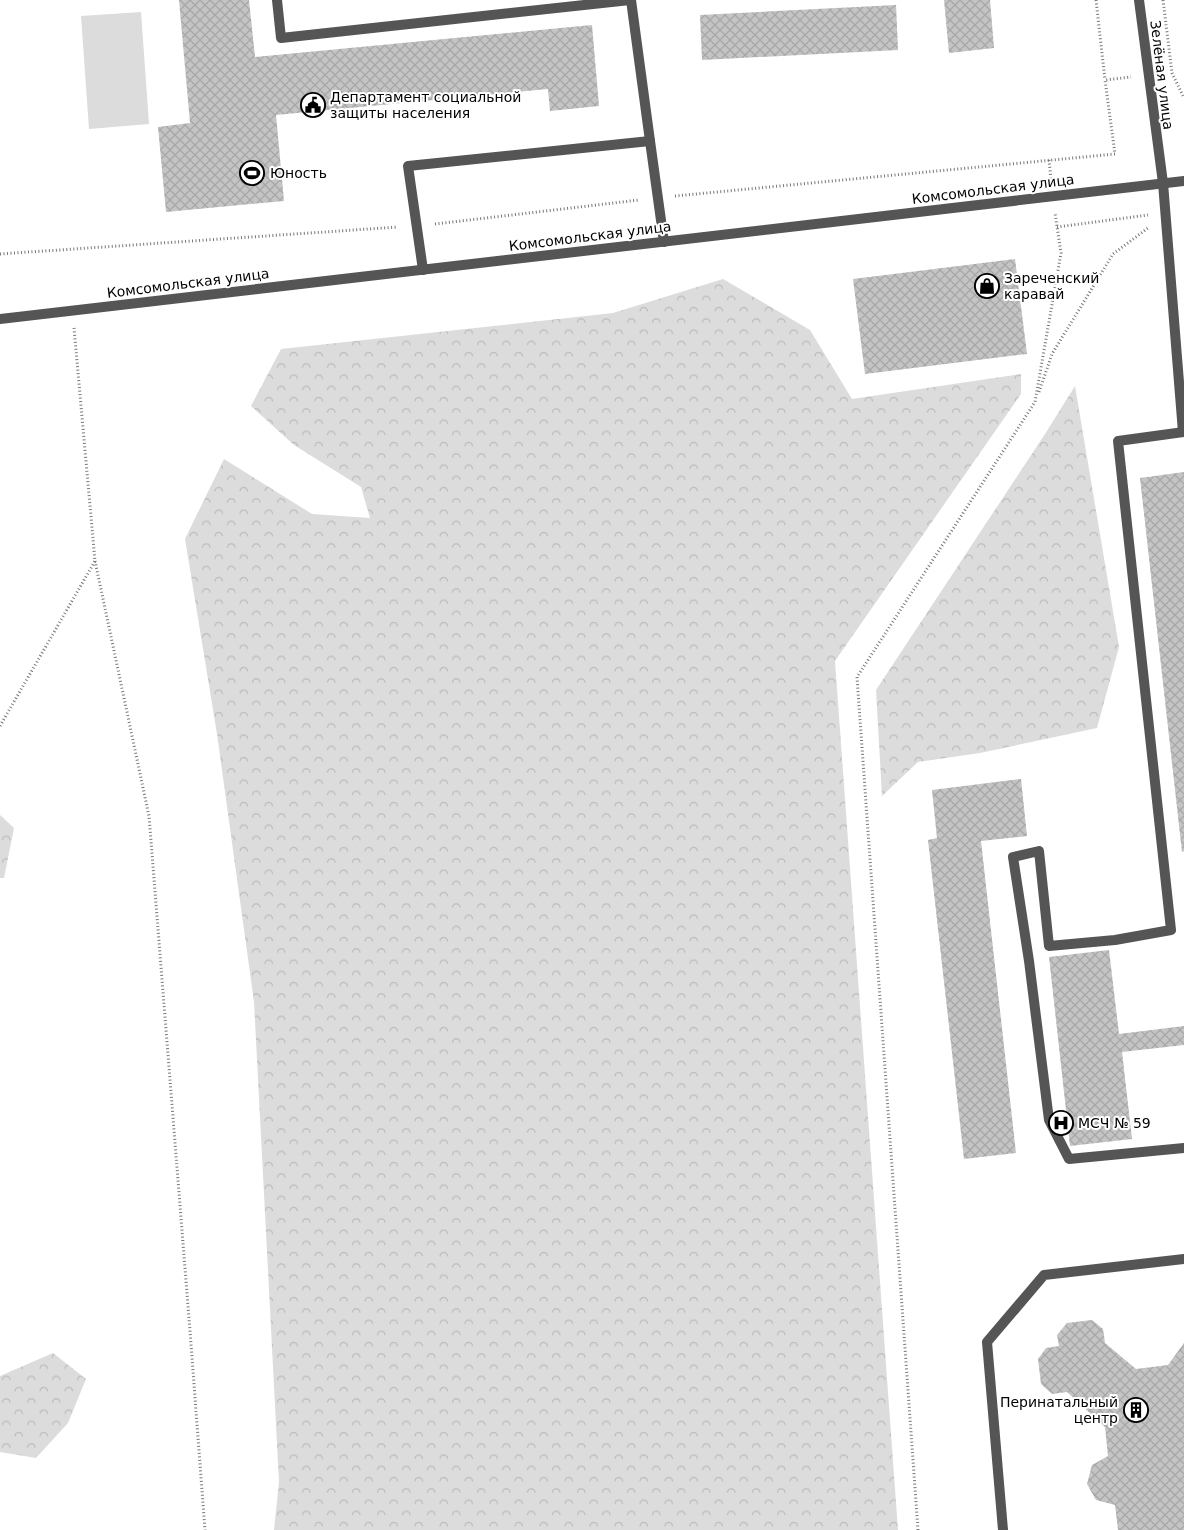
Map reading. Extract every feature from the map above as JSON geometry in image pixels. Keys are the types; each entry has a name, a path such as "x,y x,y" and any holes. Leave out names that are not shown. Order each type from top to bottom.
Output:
{"street":[{"path":"277,0 281,38 630,0 664,242"},
{"name":"Зелёная улица","path":"1139,0 1163,183 1182,380 1184,432"},
{"path":"422,270 408,166 650,141"},
{"name":"Комсомольская улица","path":"0,319 1184,181"},
{"path":"1184,432 1118,441 1171,930 1116,940 1049,946 1039,851 1013,856 1048,1120 1070,1159 1184,1148"},
{"path":"1003,1530 987,1342 1044,1275 1184,1259"}],"path":[{"path":"0,254 416,226 658,198 1115,154 1096,0"},
{"path":"1164,0 1172,72 1184,98"},
{"path":"1105,80 1172,72"},
{"path":"1035,402 1061,253 1049,160"},
{"path":"1057,227 1165,213"},
{"path":"918,1530 857,677 1035,402 1052,354 1113,254 1139,236 1165,213"},
{"path":"72,310 95,561 149,816 205,1530"},
{"path":"0,726 95,561"}],"green space":[{"path":"141,12 149,124 89,129 81,16"},
{"path":"723,279 810,330 852,399 1021,374 1021,394 835,661 898,1530 274,1530 279,1482 254,1002 217,734 185,539 224,459 312,514 370,518 361,487 294,445 251,406 281,349 613,313"},
{"path":"1075,386 1119,647 1097,728 980,753 918,762 882,796 876,690"},
{"path":"0,815 14,828 4,878 0,878"},
{"path":"53,1353 86,1379 68,1423 36,1458 0,1452 0,1376"}],"building":[{"path":"179,0 249,0 255,57 592,25 599,106 550,111 548,89 276,115 284,201 166,212 158,127 190,123"},
{"path":"944,0 990,0 994,48 949,53"},
{"path":"896,5 898,50 702,60 700,15"},
{"path":"1015,259 1027,354 865,374 853,279"},
{"path":"1184,472 1184,851 1182,852 1140,478"},
{"path":"1021,779 1027,836 981,841 1016,1153 964,1159 928,840 937,838 932,790"},
{"path":"1109,950 1119,1034 1184,1026 1184,1045 1122,1052 1132,1139 1070,1146 1049,957"},
{"name":"Перинатальный центр","path":"1092,1320 1103,1329 1105,1343 1136,1369 1168,1365 1184,1343 1184,1530 1118,1530 1115,1505 1096,1500 1087,1484 1092,1465 1108,1456 1105,1427 1067,1392 1052,1394 1041,1384 1038,1359 1046,1348 1059,1346 1057,1335 1067,1323"}],"place":[{"name":"Департамент социальной защиты населения","path":"313,105"},
{"name":"Юность","path":"252,173"},
{"name":"Зареченский каравай","path":"987,286"},
{"name":"МСЧ № 59","path":"1061,1123"},
{"name":"Перинатальный центр","path":"1136,1410"}]}
